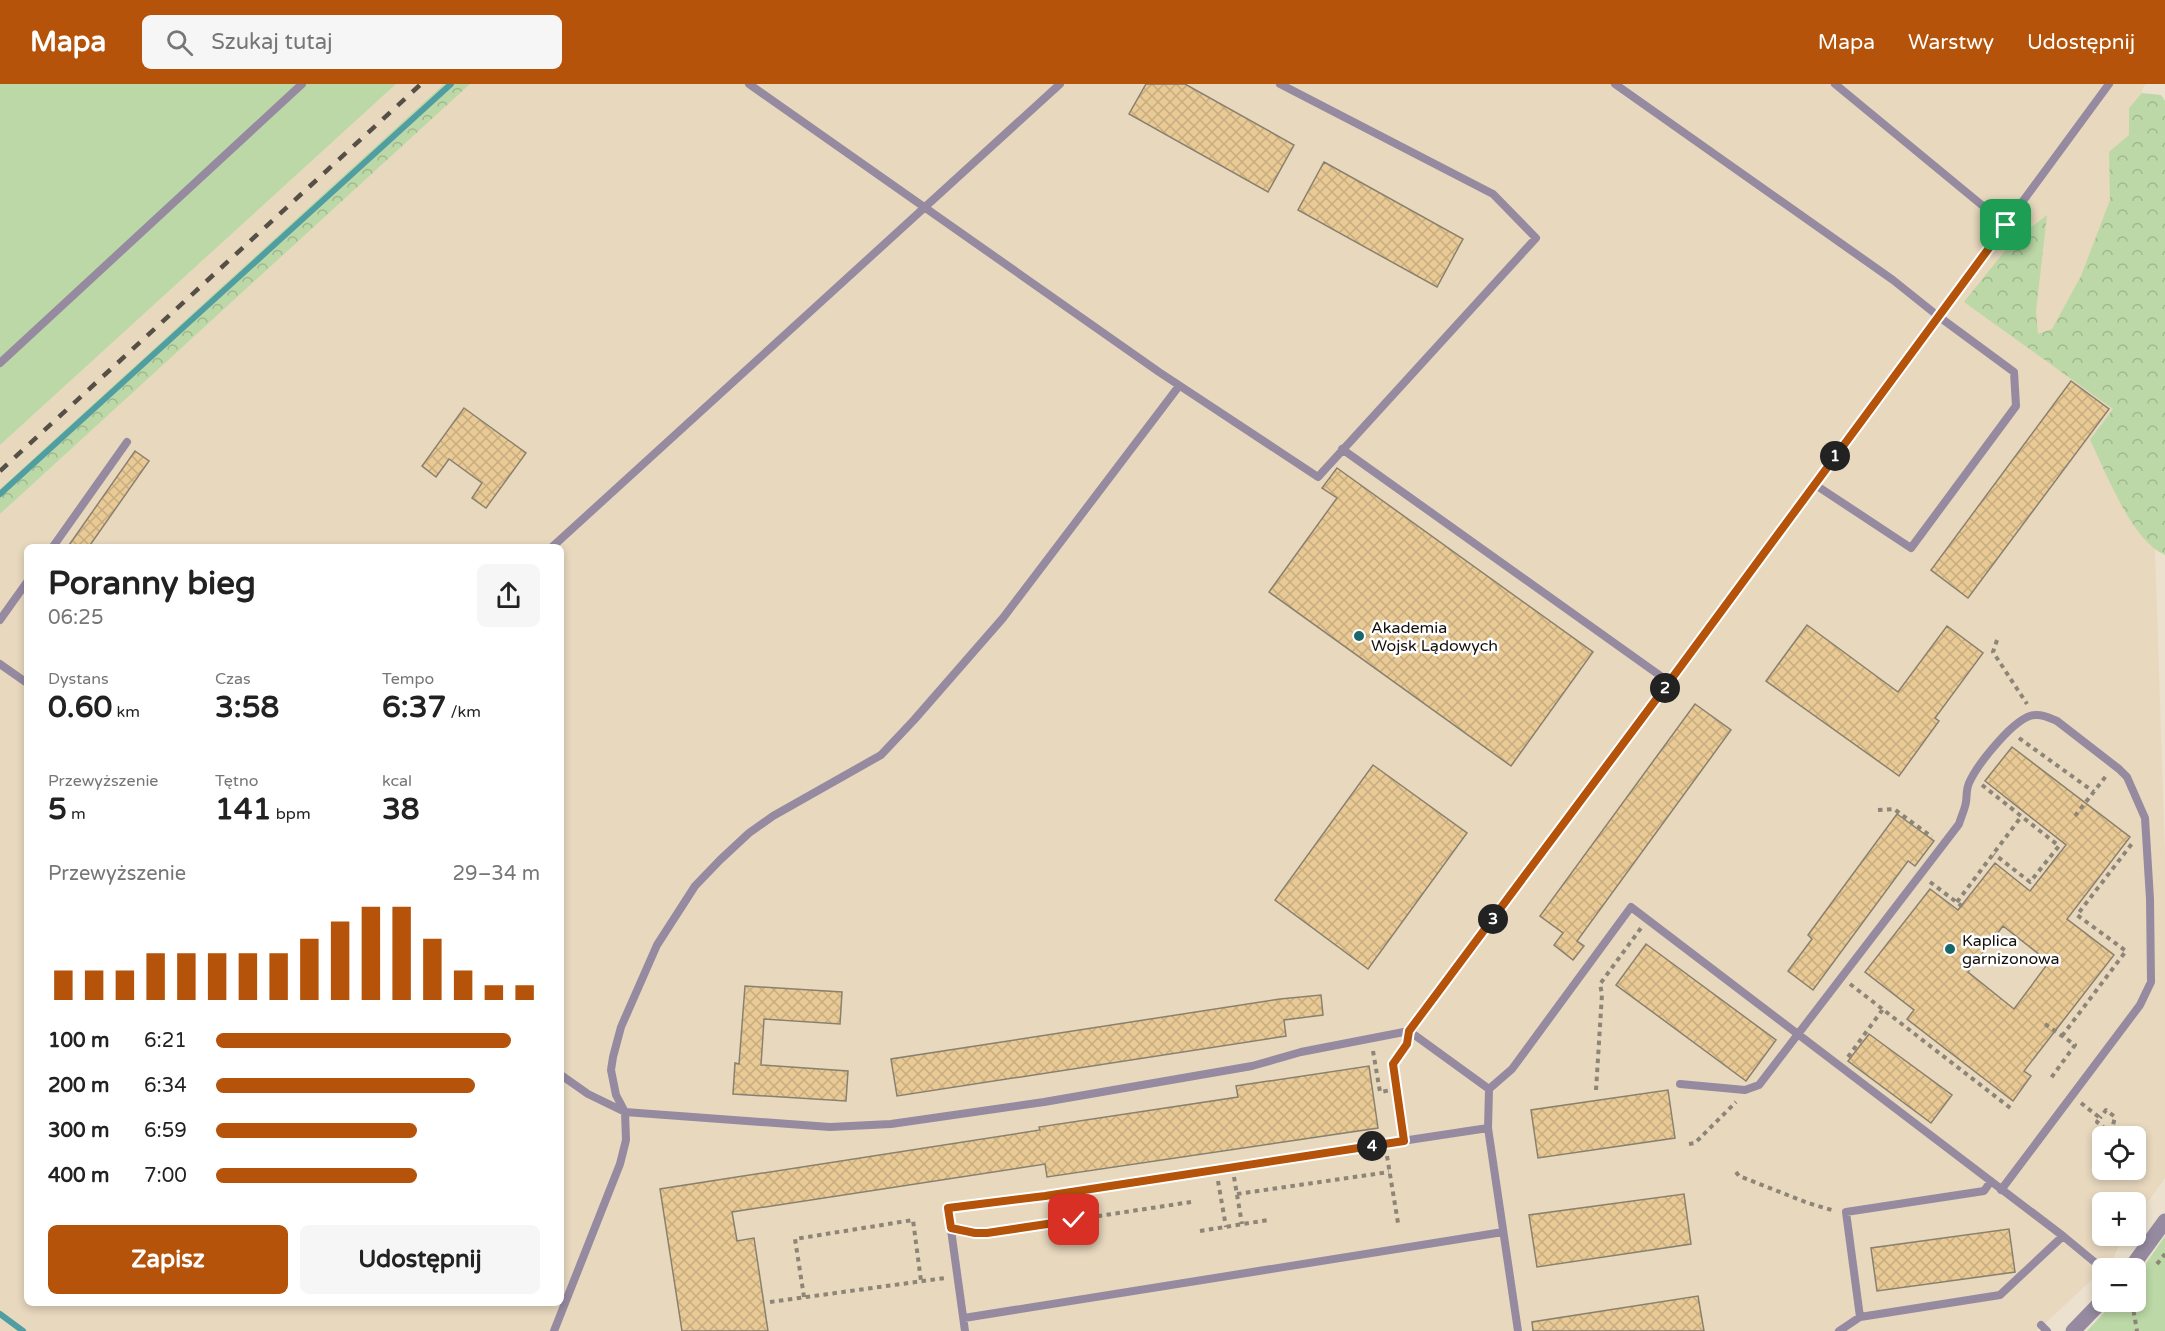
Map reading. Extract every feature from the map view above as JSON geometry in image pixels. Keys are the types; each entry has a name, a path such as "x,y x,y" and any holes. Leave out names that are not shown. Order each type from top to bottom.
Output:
{"street":[{"path":"2138,1258 2165,1221"},
{"path":"2073,1331 2092,1311"}],"lane":[{"path":"0,363 302,84"},
{"path":"749,84 1179,386 1318,477 1536,238 1494,194 1280,84"},
{"path":"555,544 1060,84"},
{"path":"1615,84 1893,280 2014,372 2016,406 1911,548 1814,484"},
{"path":"1835,84 2006,225"},
{"path":"564,1077 588,1094 625,1112 830,1127 891,1124 1044,1102 1252,1066 1301,1052 1409,1031 2109,84"},
{"path":"554,1331 621,1164 626,1140 625,1112 616,1095 611,1070 621,1027 657,945 696,886 735,846 772,816 881,755 1003,618 1179,386"},
{"path":"55,544 126,442"},
{"path":"1342,449 1669,682"},
{"path":"0,620 24,586"},
{"path":"0,664 24,681"},
{"path":"1680,1084 1745,1090 1759,1085 1959,824 1972,777 2004,735 2014,724 2030,716 2046,716 2057,721 2120,769 2127,777 2139,802 2145,818 2146,833 2151,982 2140,1005 2001,1190"},
{"path":"1518,1331 1488,1128 1489,1089 1512,1070 1632,907 2092,1260"},
{"path":"1409,1031 1489,1089"},
{"path":"965,1331 948,1208 1045,1196 1488,1128"},
{"path":"1860,1317 1846,1212 1984,1191 1990,1181"},
{"path":"964,1318 1503,1232"},
{"path":"1839,1331 1860,1317 2000,1295 2063,1236"}],"path":[{"path":"1997,640 1993,652 2027,702 2030,716"},
{"path":"2017,736 2094,792"},
{"path":"2075,816 2108,774"},
{"path":"1972,777 2059,846 2030,882 1994,854"},
{"path":"1878,810 1894,809 1942,845"},
{"path":"1957,902 2021,817"},
{"path":"2062,1036 2126,951 2077,915 2140,834 2146,833"},
{"path":"1935,886 1963,907"},
{"path":"1596,1090 1602,994 1600,984 1648,920"},
{"path":"1841,977 2013,1110"},
{"path":"1840,1066 1883,1009"},
{"path":"2045,1024 2075,1046 2051,1078"},
{"path":"1404,1141 1393,1064 1407,1044 1409,1031"},
{"path":"1371,1038 1380,1092 1397,1089"},
{"path":"1689,1144 1695,1143 1744,1094 1745,1090"},
{"path":"2072,1095 2100,1118"},
{"path":"2106,1110 2115,1117 2109,1132 2097,1122 2100,1118 2106,1110"},
{"path":"1385,1144 1398,1223"},
{"path":"1232,1166 1242,1224"},
{"path":"1216,1169 1226,1227"},
{"path":"1237,1194 1389,1172"},
{"path":"1736,1172 1739,1176 1809,1203 1846,1212"},
{"path":"951,1228 987,1233 1191,1202"},
{"path":"804,1298 795,1239 913,1220 921,1281"},
{"path":"1200,1231 1268,1220"},
{"path":"770,1302 958,1276"},
{"path":"2134,1312 2138,1331"}],"shaded area":[{"path":"396,84 444,84 0,489 0,445"},
{"name":"Akademia Wojsk Lądowych","path":"470,84 2146,84 2142,89 2144,213 2165,855 2165,1178 2146,1204 2146,1192 2092,1192 2092,1246 2119,1246 2113,1258 2092,1258 2092,1280 2037,1331 0,1331 0,514"}],"green space":[{"path":"0,84 396,84 0,445"},
{"path":"444,84 470,84 0,514 0,489"},
{"path":"2142,93 2161,95 2165,101 2165,555 2141,535 2131,521 2090,440 2113,409 1964,302 2012,242 2047,215 2036,311 2038,334 2052,329 2081,276 2110,200 2109,152 2129,135 2129,108"},
{"path":"2165,1236 2165,1331 2087,1331 2105,1312 2146,1312 2146,1264"}],"building":[{"path":"1146,84 1185,84 1294,145 1268,192 1129,114"},
{"path":"1324,162 1463,239 1437,287 1298,210"},
{"path":"2071,381 2109,409 1968,598 1931,570"},
{"path":"464,408 526,453 486,508 472,498 482,483 449,459 436,477 422,466"},
{"path":"135,451 149,461 91,544 70,544"},
{"path":"1337,468 1593,652 1511,766 1269,592 1337,498 1322,488"},
{"path":"1807,625 1898,692 1947,626 1983,653 1935,718 1939,721 1899,776 1766,681"},
{"path":"1695,704 1731,730 1577,941 1584,946 1573,960 1554,945 1563,933 1540,916"},
{"path":"2012,747 2130,837 2067,919 2114,955 2024,1071 2031,1076 2013,1101 1907,1019 1914,1010 1865,972 1930,889 1958,910 1995,863 2030,891 2066,845 1985,781","holes":["2003,926 2049,962 2014,1009 1968,972"]},
{"path":"1373,765 1467,833 1368,969 1275,900"},
{"path":"1897,814 1934,841 1915,866 1908,861 1813,990 1788,971 1812,939 1808,935"},
{"path":"1646,944 1776,1040 1746,1081 1616,985"},
{"path":"745,986 842,992 840,1024 764,1019 761,1065 848,1071 846,1101 733,1094 735,1063 739,1064"},
{"path":"1321,995 1323,1015 1284,1020 1286,1036 897,1096 891,1059 1280,999"},
{"path":"1869,1034 1952,1095 1931,1123 1848,1061"},
{"path":"1369,1066 1378,1128 1047,1177 1045,1164 732,1212 737,1241 754,1238 768,1331 682,1331 660,1189 1238,1097 1236,1086"},
{"path":"1668,1090 1675,1138 1538,1158 1531,1110"},
{"path":"1684,1194 1691,1244 1537,1267 1529,1215"},
{"path":"2009,1229 2015,1272 1877,1291 1871,1248"},
{"path":"1698,1296 1704,1331 1533,1331 1532,1322"}],"waterway":[{"path":"0,494 451,84"},
{"path":"0,1314 23,1331"}],"railway":[{"path":"0,471 421,84"}],"place":[{"name":"Akademia Wojsk Lądowych","path":"1359,636"},
{"name":"Kaplica garnizonowa","path":"1950,949"}],"route":[{"path":"1074,1220 975,1233 951,1228 948,1208 1045,1196 1404,1141 1393,1064 1407,1044 1409,1031 2006,225"}]}
